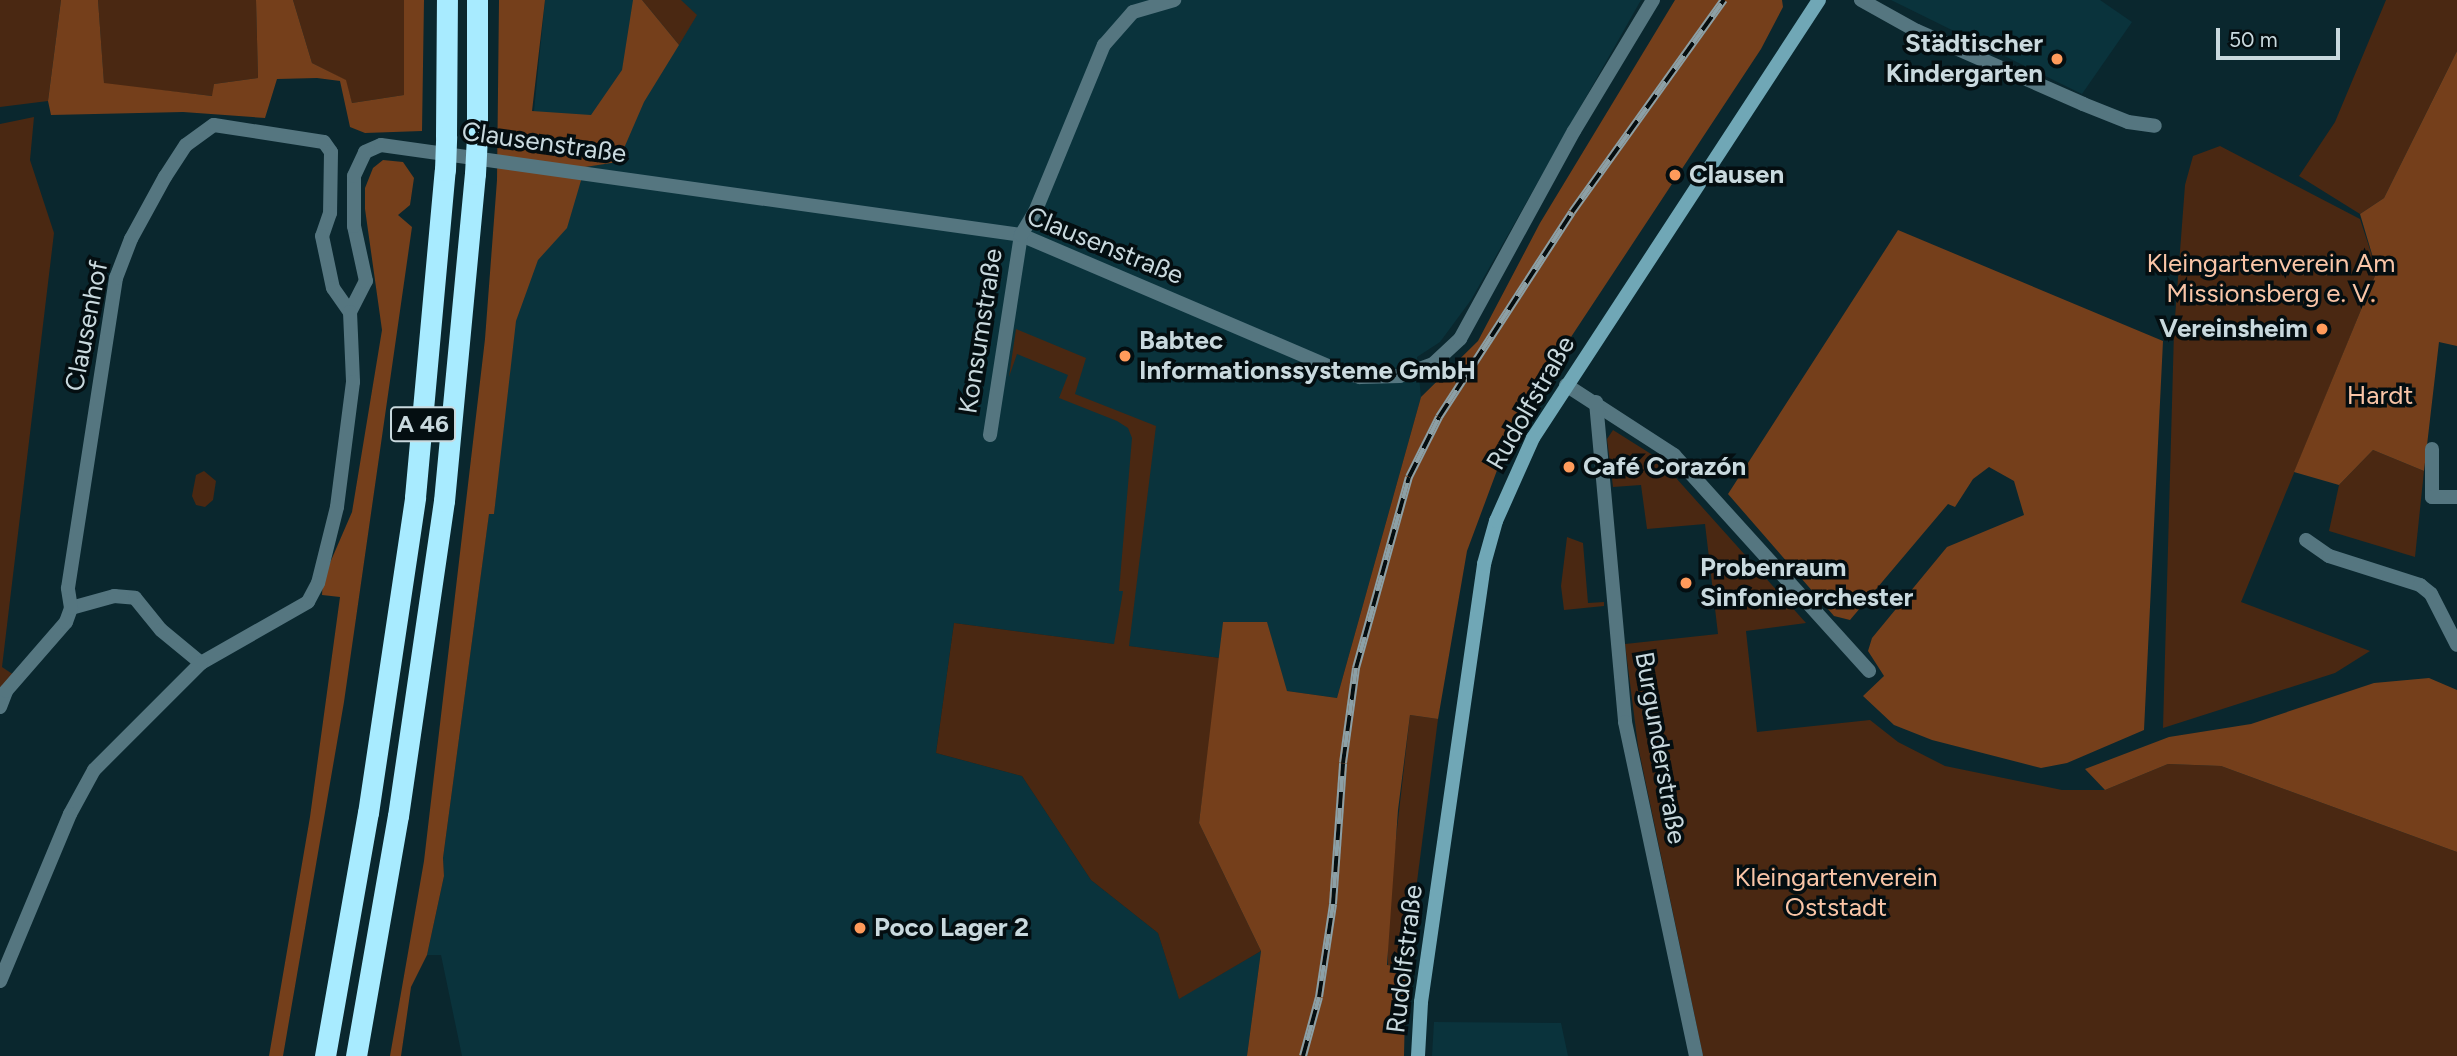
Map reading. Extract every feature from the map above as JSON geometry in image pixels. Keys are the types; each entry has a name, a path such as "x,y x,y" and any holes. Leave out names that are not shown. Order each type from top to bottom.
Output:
{"highway":[{"name":"A 46","path":"325,1056 368,813 415,497 445,170 447,0"},
{"name":"A 46","path":"356,1056 398,816 442,515 475,174 477,0"}],"street":[{"name":"Konsumstraße","path":"990,435 1021,236 1035,212 1104,45 1133,12 1174,0"},
{"name":"Clausenstraße","path":"350,312 366,281 354,226 354,176 365,152 381,145 1021,236 1338,370 1379,378 1417,372 1433,364 1460,339 1574,131 1653,0"},
{"name":"Rudolfstraße","path":"1418,1056 1421,1002 1484,564 1514,476 1566,385 1819,0"},
{"path":"1861,0 1917,31 2083,104 2128,122 2155,126"},
{"name":"Clausenhof","path":"71,608 68,588 116,278 148,207 187,145 219,124 305,137 329,146 330,213 322,236 333,288 350,312"},
{"path":"0,981 70,814 94,770 201,663 308,602 334,524 352,403 350,312"},
{"path":"1566,385 1674,455 1869,671"},
{"name":"Burgunderstraße","path":"1596,402 1625,722 1696,1056"},
{"path":"2432,449 2432,497 2457,497"},
{"path":"2306,540 2329,556 2420,585 2431,594 2457,645"},
{"path":"0,707 6,691 66,622 71,608 114,597 135,598 161,630 201,663"}],"shaded area":[{"path":"545,0 1641,0 1471,300 1440,342 1417,357 1421,397 1337,698 1287,691 1223,622 1220,658 954,623 936,753 1022,776 1091,880 1158,933 1179,998 1261,951 1247,1056 462,1056 441,955 427,955 444,876 443,858 489,513 494,514"},
{"name":"Städtischer Kindergarten","path":"1891,0 2100,0 2132,22 2082,94"},
{"path":"1434,1022 1561,1023 1568,1056 1432,1056"}],"green space":[{"path":"0,0 61,0 48,101 0,107"},
{"path":"61,0 98,0 104,83 212,96 214,84 258,78 256,0 293,0 312,63 346,80 352,103 404,95 404,0 424,0 422,131 365,133 350,127 340,81 317,78 277,79 265,118 183,112 51,115 48,101"},
{"path":"98,0 256,0 258,78 214,84 213,96 104,84"},
{"path":"293,0 404,0 404,95 352,103 345,80 312,63"},
{"path":"499,0 545,0 532,111 591,115 622,70 633,0 642,0 679,45 644,102 618,162 585,167 567,228 538,260 516,321 494,514 489,514 443,858 444,876 427,955 411,987 401,1056 390,1056 424,861 485,339 497,180"},
{"path":"642,0 681,0 697,15 679,45"},
{"path":"1675,0 1782,0 1783,7 1761,49 1515,422 1467,551 1438,719 1410,715 1398,810 1387,965 1406,967 1404,1056 1247,1056 1261,951 1199,823 1223,622 1267,622 1287,691 1337,698 1421,397 1478,341 1540,223"},
{"path":"2386,0 2457,0 2457,51 2384,198 2360,214 2299,176 2335,122"},
{"name":"Hardt","path":"2457,51 2457,346 2439,342 2424,471 2373,450 2339,485 2294,472 2377,271 2360,214 2384,198"},
{"path":"34,117 30,160 54,233 2,667 14,675 0,692 0,124"},
{"name":"Kleingartenverein Am Missionsberg e. V.","path":"2220,146 2360,219 2377,271 2241,602 2370,651 2335,673 2163,728 2174,331 2185,185 2193,156"},
{"path":"383,160 403,162 414,178 410,205 398,215 412,227 344,702 283,1056 269,1056 310,817 340,597 322,595 323,579 352,512 382,330 365,209 365,188 373,168"},
{"path":"1898,230 2163,341 2144,730 2067,763 2041,768 1932,740 1894,725 1863,696 1884,676 1868,651 1872,638 1947,547 2024,515 2014,481 1989,467 1973,479 1955,507 1948,504 1850,620 1834,616 1728,494"},
{"path":"1016,329 1086,358 1075,394 1156,426 1129,646 1220,658 1199,823 1261,951 1179,999 1158,933 1091,880 1022,776 936,753 954,623 1114,644 1123,591 1119,591 1132,438 1128,428 1117,421 1059,398 1068,375 1017,354 1009,377"},
{"name":"Kleingartenverein Oststadt","path":"1613,430 1659,459 1806,623 1746,631 1757,732 1870,720 1898,742 1945,766 2062,790 2105,790 2168,764 2221,766 2457,852 2457,1056 1703,1056 1638,746 1625,644 1718,634 1705,524 1647,529 1641,485 1613,487 1607,439"},
{"path":"2373,450 2424,471 2415,557 2329,531 2339,485"},
{"path":"204,471 216,481 213,500 205,507 196,505 192,496 196,475"},
{"path":"1567,537 1583,543 1588,603 1604,602 1604,606 1564,610 1561,586"},
{"path":"2429,678 2457,690 2457,852 2221,766 2168,764 2105,790 2085,769 2169,737 2251,724 2374,683"},
{"path":"1410,715 1438,719 1406,967 1388,965 1388,908"}],"railway":[{"path":"1303,1056 1319,997 1333,904 1343,763 1356,668 1409,477 1439,417 1572,212 1724,0"}],"place":[{"name":"Städtischer Kindergarten","path":"2057,59"},
{"name":"Clausen","path":"1675,175"},
{"name":"Vereinsheim","path":"2322,329"},
{"name":"Babtec Informationssysteme GmbH","path":"1125,356"},
{"name":"Café Corazón","path":"1569,467"},
{"name":"Probenraum Sinfonieorchester","path":"1686,583"},
{"name":"Poco Lager 2","path":"860,928"}]}
